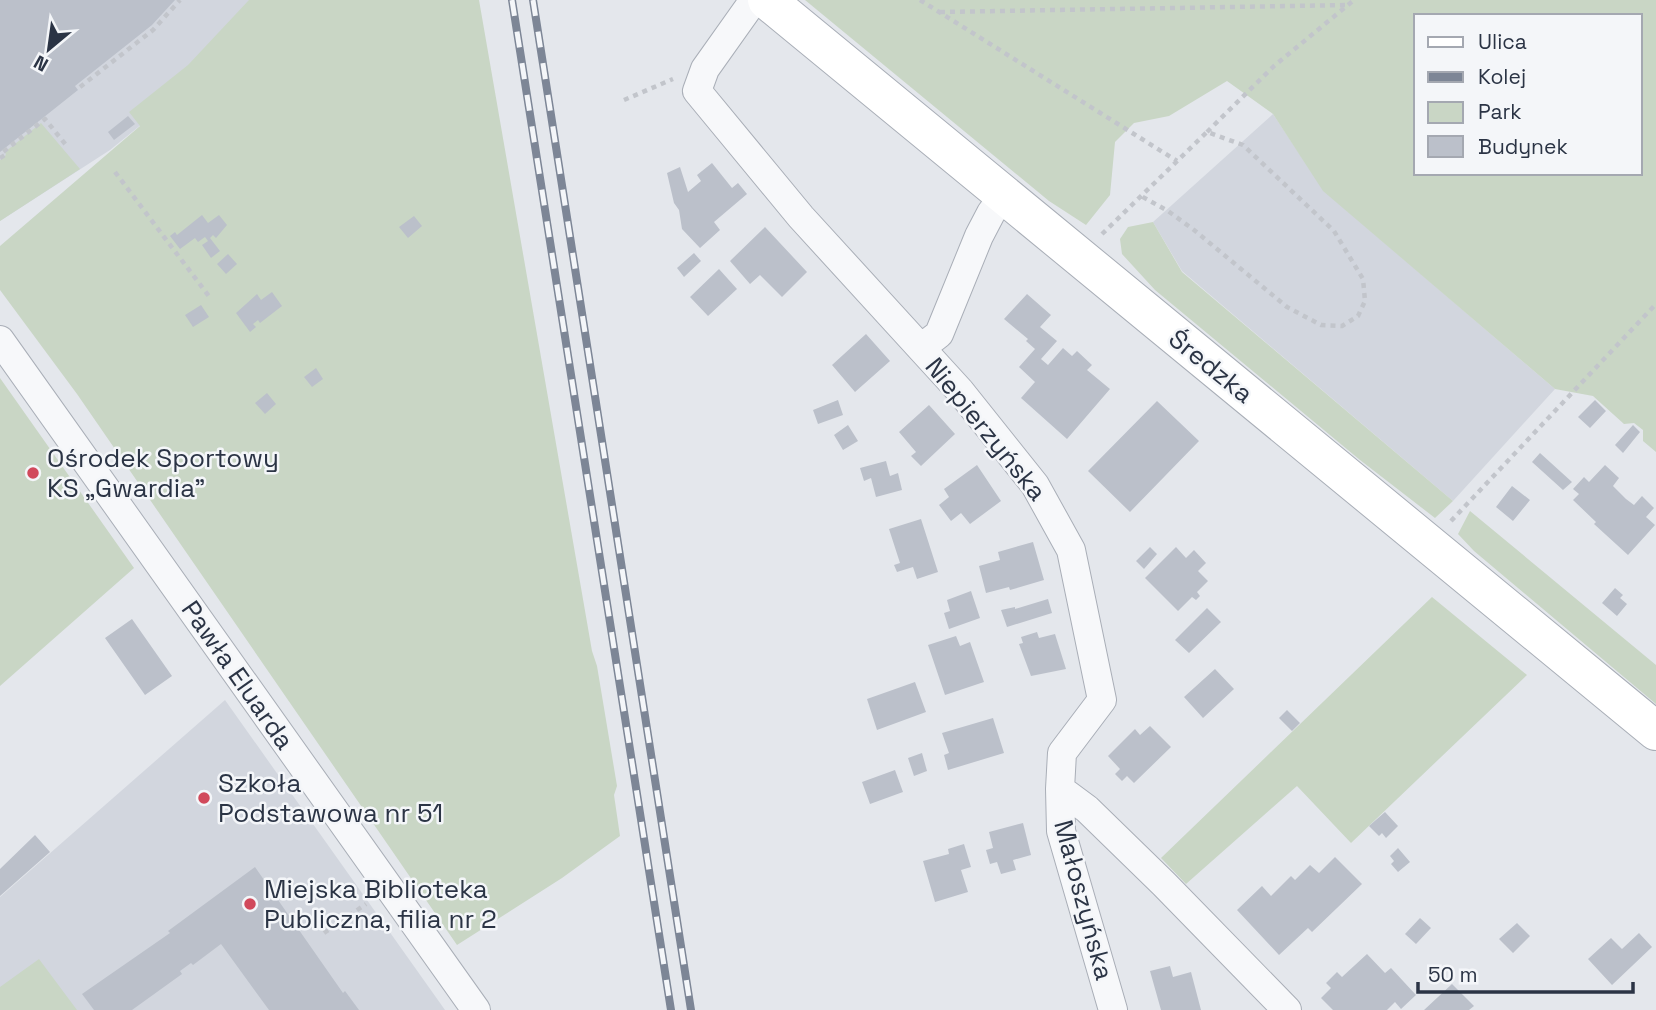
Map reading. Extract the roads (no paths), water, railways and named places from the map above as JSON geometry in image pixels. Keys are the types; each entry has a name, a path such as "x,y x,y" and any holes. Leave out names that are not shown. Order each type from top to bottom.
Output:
{"main road":[{"name":"Średzka","path":"767,0 1656,731"}],"street":[{"name":"Niepierzyńska","path":"754,0 705,69 697,91 801,217 960,391 1035,485 1071,550 1102,701 1062,752 1060,789"},
{"path":"921,348 939,334 979,236 990,213 1004,195"},
{"name":"Pawła Eluarda","path":"0,340 476,1010"},
{"path":"1060,789 1087,809 1154,874 1287,1010"},
{"name":"Małoszyńska","path":"1060,789 1061,831 1113,1010"}],"railway":[{"path":"512,0 671,1010"},
{"path":"533,0 691,1010"}],"place":[{"name":"Ośrodek Sportowy KS „Gwardia”","path":"33,473"},
{"name":"Szkoła Podstawowa nr 51","path":"204,798"},
{"name":"Miejska Biblioteka Publiczna, filia nr 2","path":"250,904"}]}
